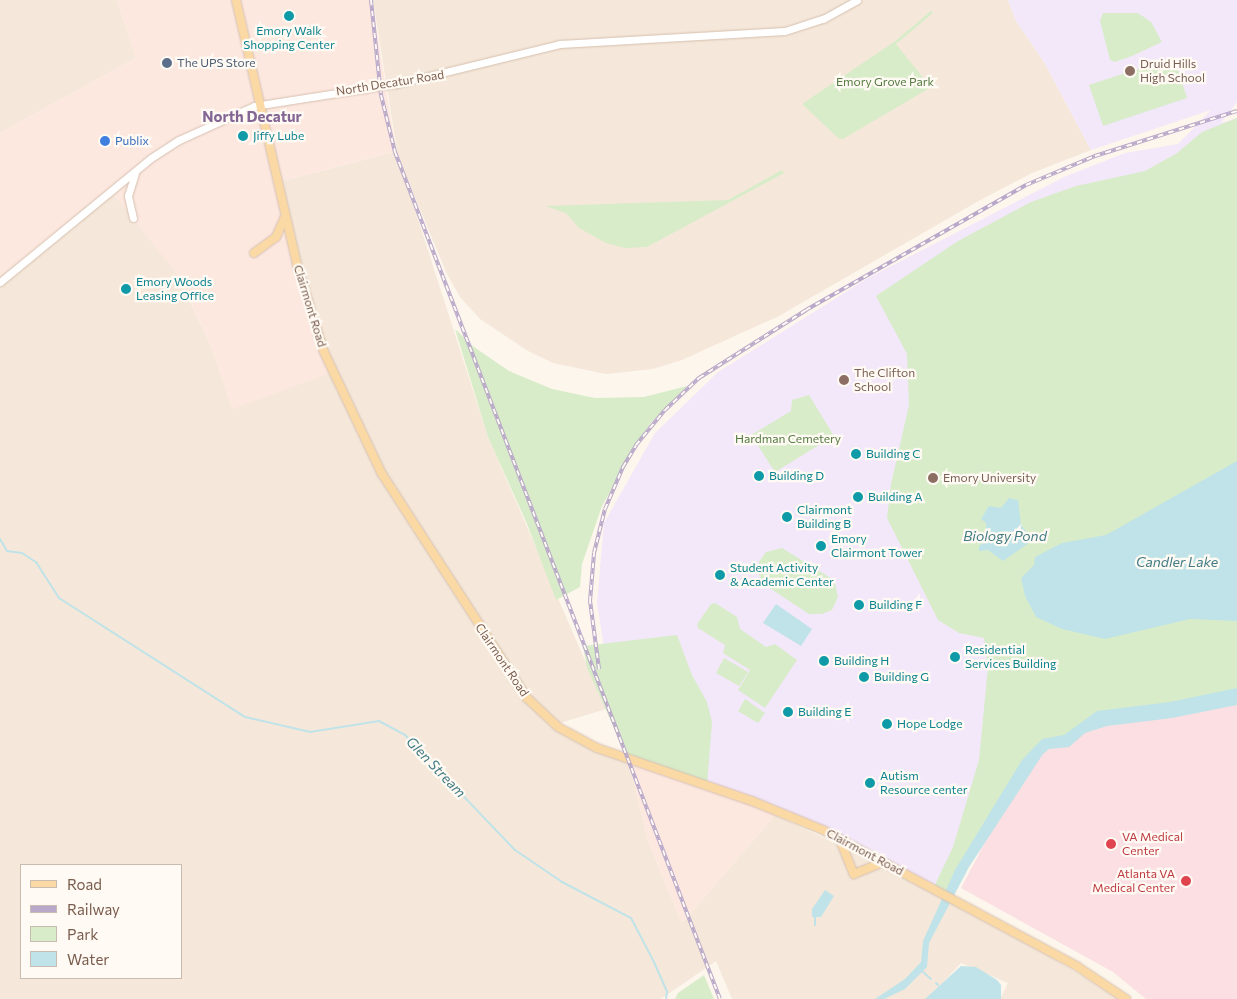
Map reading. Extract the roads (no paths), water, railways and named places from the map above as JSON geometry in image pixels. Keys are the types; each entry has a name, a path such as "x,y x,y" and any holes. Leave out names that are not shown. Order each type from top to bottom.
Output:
{"main road":[{"name":"Clairmont Road","path":"236,0 302,281 324,352 368,448 424,542 527,698 558,727 597,748 752,801 839,838 1078,966 1126,999"},
{"name":"North Decatur Road","path":"0,282 137,170 179,140 261,104 396,84 560,44 755,36 786,31 823,19 857,0"},
{"path":"133,218 128,196 137,170"},
{"path":"254,253 276,237 286,215"},
{"path":"839,838 848,853 854,874 883,862"}],"water":[{"name":"Candler Lake","path":"1237,461 1237,621 1190,619 1105,639 1062,629 1036,617 1025,596 1021,578 1034,565 1035,557 1062,543 1106,535"},
{"name":"Biology Pond","path":"1009,498 1018,500 1021,525 1033,540 1003,561 988,550 979,551 979,546 986,541 986,523 981,519 989,506 1001,508"},
{"path":"776,604 812,629 801,646 763,623"},
{"path":"1237,688 1237,705 1172,718 1107,726 1085,733 1069,747 1049,749 1043,754 969,867 929,943 927,967 905,989 884,999 875,999 905,979 921,962 923,941 955,870 1022,760 1042,739 1064,735 1097,711 1170,702"},
{"path":"825,890 834,896 821,917 812,917 812,909"},
{"path":"961,966 976,967 997,980 1001,985 1001,999 925,999"}],"waterway":[{"name":"Glen Stream","path":"0,539 7,551 22,553 36,562 59,598 245,717 310,732 379,721 405,735 515,850 562,882 631,918 667,992 666,999"},
{"path":"815,915 815,925"},
{"path":"922,971 931,979"}],"railway":[{"path":"371,0 381,95 395,152 720,999"},
{"path":"599,669 590,601 594,553 605,509 623,467 636,445 665,410 699,378 806,310 1026,185 1095,156 1237,111"}],"place":[{"name":"Emory Walk Shopping Center","path":"289,16"},
{"name":"The UPS Store","path":"167,63"},
{"name":"Druid Hills High School","path":"1130,71"},
{"name":"Jiffy Lube","path":"243,136"},
{"name":"Publix","path":"105,141"},
{"name":"Emory Woods Leasing Office","path":"126,289"},
{"name":"The Clifton School","path":"844,380"},
{"name":"Building C","path":"856,454"},
{"name":"Building D","path":"759,476"},
{"name":"Emory University","path":"933,478"},
{"name":"Building A","path":"858,497"},
{"name":"Clairmont Building B","path":"787,517"},
{"name":"Emory Clairmont Tower","path":"821,546"},
{"name":"Student Activity & Academic Center","path":"720,575"},
{"name":"Building F","path":"859,605"},
{"name":"Residential Services Building","path":"955,657"},
{"name":"Building H","path":"824,661"},
{"name":"Building G","path":"864,677"},
{"name":"Building E","path":"788,712"},
{"name":"Hope Lodge","path":"887,724"},
{"name":"Autism Resource center","path":"870,783"},
{"name":"VA Medical Center","path":"1111,844"},
{"name":"Atlanta VA Medical Center","path":"1186,881"}],"district":[{"name":"North Decatur","path":"252,117"}],"park label":[{"name":"Emory Grove Park","path":"885,82"},
{"name":"Hardman Cemetery","path":"788,439"}]}
